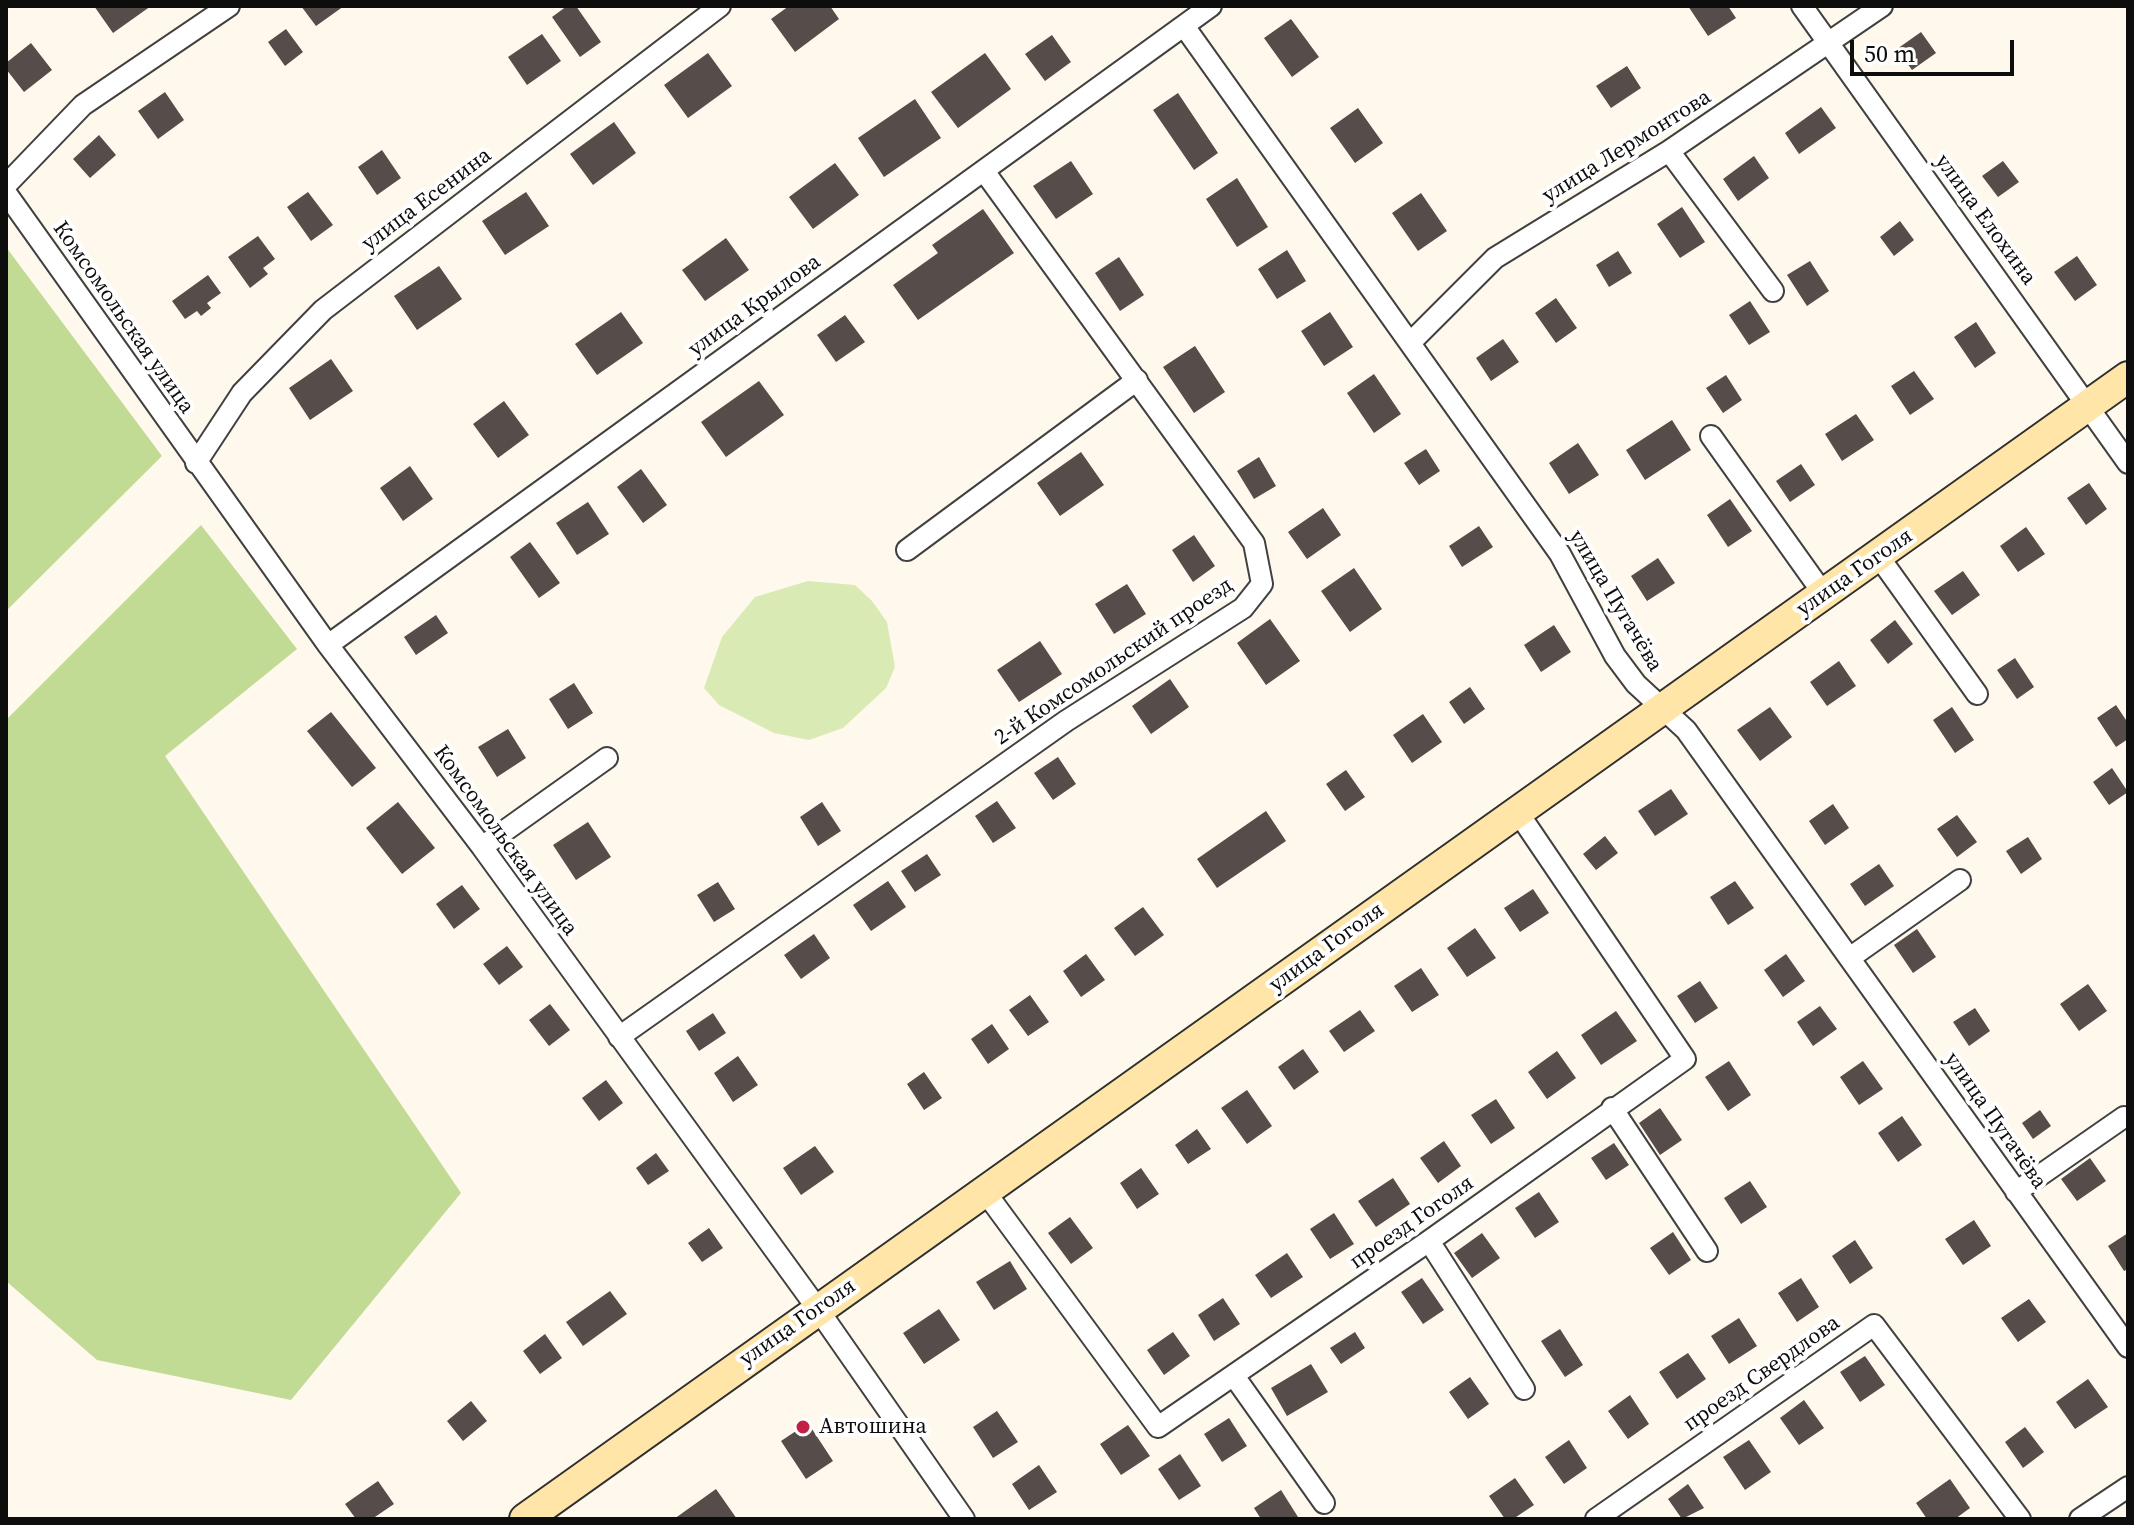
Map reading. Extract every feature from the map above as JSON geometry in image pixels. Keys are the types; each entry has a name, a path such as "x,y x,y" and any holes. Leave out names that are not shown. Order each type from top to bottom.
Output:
{"street":[{"path":"6,185 83,105 229,6"},
{"name":"улица Есенина","path":"196,463 242,393 323,310 720,6"},
{"name":"улица Крылова","path":"328,645 1211,6"},
{"name":"улица Елохина","path":"1802,6 2128,463"},
{"name":"улица Лермонтова","path":"1410,343 1495,258 1669,151 1882,6"},
{"name":"улица Пугачёва","path":"1184,26 1560,554 1615,656 1659,709 1686,730 2128,1347"},
{"path":"1669,151 1773,291"},
{"name":"2-й Комсомольский проезд","path":"619,1037 1066,721 1243,608 1262,584 1254,543 984,171"},
{"name":"Комсомольская улица","path":"6,193 328,645 482,847 817,1308 964,1519"},
{"name":"улица Гоголя","path":"525,1519 817,1308 986,1193 1659,709 1825,596 2128,377"},
{"path":"907,550 1137,380"},
{"path":"1711,436 1825,596"},
{"path":"1879,557 1977,694"},
{"path":"482,847 607,758"},
{"name":"проезд Гоголя","path":"986,1193 1158,1427 1429,1241 1685,1059 1517,811"},
{"path":"1851,957 1960,880"},
{"path":"1612,1108 1707,1251"},
{"path":"2016,1192 2124,1117"},
{"path":"1429,1241 1524,1389"},
{"name":"проезд Свердлова","path":"1596,1519 1874,1325 2020,1519"},
{"path":"1234,1376 1324,1503"},
{"path":"2080,1519 2128,1487"}],"green space":[{"path":"6,247 162,456 6,611"},
{"path":"201,525 297,649 165,756 461,1193 291,1400 97,1360 6,1281 6,720"},
{"path":"808,581 855,585 872,601 887,622 895,667 886,688 843,728 809,740 774,733 719,705 704,688 722,637 755,597"}],"building":[{"path":"94,6 151,6 113,33"},
{"path":"301,6 344,6 316,26"},
{"path":"567,6 576,6 601,42 580,57 552,17"},
{"path":"789,6 830,6 839,19 795,52 771,19"},
{"path":"1688,6 1728,6 1736,18 1708,36"},
{"path":"1291,19 1319,57 1292,77 1264,38"},
{"path":"286,29 303,52 285,66 268,42"},
{"path":"1921,32 1936,53 1912,70 1897,49"},
{"path":"542,34 561,61 527,85 508,57"},
{"path":"1052,35 1071,62 1045,81 1025,54"},
{"path":"31,43 52,70 24,92 6,69 6,63"},
{"path":"708,53 732,86 688,118 664,85"},
{"path":"985,53 1011,89 958,128 931,92"},
{"path":"1627,66 1641,88 1611,108 1596,86"},
{"path":"165,92 184,120 158,139 138,111"},
{"path":"1178,93 1218,153 1194,170 1153,110"},
{"path":"915,99 941,138 884,177 858,138"},
{"path":"1821,107 1836,128 1799,154 1785,133"},
{"path":"1358,108 1383,143 1355,163 1330,128"},
{"path":"614,122 636,153 593,185 570,154"},
{"path":"99,135 116,155 90,178 73,159"},
{"path":"382,150 401,178 377,195 358,167"},
{"path":"1754,156 1769,178 1738,201 1723,179"},
{"path":"1071,161 1093,194 1056,219 1033,186"},
{"path":"2003,161 2019,182 1998,197 1982,176"},
{"path":"835,163 859,195 813,229 789,197"},
{"path":"1237,178 1268,227 1237,247 1206,199"},
{"path":"308,192 333,225 311,241 287,207"},
{"path":"526,192 549,226 505,255 482,221"},
{"path":"1421,193 1447,231 1418,251 1392,213"},
{"path":"1682,207 1705,242 1680,258 1657,224"},
{"path":"983,209 1014,253 918,320 893,285 938,253 932,245"},
{"path":"1900,221 1914,240 1894,256 1880,237"},
{"path":"258,236 275,259 263,268 268,274 250,288 228,257"},
{"path":"726,238 749,270 705,301 682,270"},
{"path":"1287,250 1306,281 1277,299 1258,269"},
{"path":"1618,251 1632,273 1609,287 1596,265"},
{"path":"2077,256 2097,285 2075,301 2054,272"},
{"path":"1119,257 1144,295 1120,311 1095,273"},
{"path":"1810,261 1829,291 1807,306 1787,275"},
{"path":"439,266 462,299 417,330 394,296"},
{"path":"208,275 221,293 207,303 211,308 201,316 197,311 185,319 172,301"},
{"path":"1556,298 1577,328 1556,343 1535,313"},
{"path":"1750,301 1770,332 1749,345 1729,315"},
{"path":"621,312 643,343 597,375 575,344"},
{"path":"1330,312 1353,347 1324,366 1301,331"},
{"path":"845,315 865,342 836,362 817,335"},
{"path":"1976,322 1996,353 1975,368 1954,337"},
{"path":"1503,339 1519,362 1491,381 1476,358"},
{"path":"1195,346 1225,392 1194,413 1163,367"},
{"path":"331,359 353,391 310,420 289,388"},
{"path":"1914,371 1934,399 1910,415 1891,386"},
{"path":"1374,374 1401,414 1374,433 1347,393"},
{"path":"1726,375 1742,400 1723,413 1706,388"},
{"path":"759,381 784,415 726,457 701,422"},
{"path":"504,401 529,435 498,458 473,424"},
{"path":"1856,414 1874,440 1842,461 1825,434"},
{"path":"1672,420 1691,450 1645,480 1626,450"},
{"path":"1578,443 1599,475 1569,494 1549,463"},
{"path":"1426,449 1440,471 1419,485 1404,463"},
{"path":"1081,452 1104,485 1060,516 1037,483"},
{"path":"1259,457 1276,486 1254,499 1237,471"},
{"path":"1801,464 1815,485 1790,502 1776,481"},
{"path":"410,466 433,499 403,521 380,488"},
{"path":"641,469 667,505 643,523 617,487"},
{"path":"2089,483 2107,509 2086,525 2067,498"},
{"path":"1730,499 1752,531 1728,547 1707,515"},
{"path":"588,502 609,534 577,555 556,523"},
{"path":"1323,508 1341,535 1307,559 1288,532"},
{"path":"1479,526 1493,547 1462,567 1449,546"},
{"path":"2026,527 2045,554 2018,572 2000,546"},
{"path":"1194,535 1215,566 1193,582 1172,550"},
{"path":"530,542 560,583 539,598 510,557"},
{"path":"1658,558 1675,583 1647,601 1631,576"},
{"path":"1354,568 1382,609 1350,632 1321,591"},
{"path":"1963,571 1980,595 1952,615 1934,591"},
{"path":"1127,584 1146,614 1114,634 1095,604"},
{"path":"436,615 448,633 416,655 404,637"},
{"path":"1270,619 1300,661 1266,685 1237,643"},
{"path":"1895,620 1913,644 1888,664 1870,640"},
{"path":"1554,625 1571,652 1541,672 1524,645"},
{"path":"1040,641 1062,674 1019,702 997,670"},
{"path":"2015,658 2034,687 2017,699 1997,670"},
{"path":"1839,661 1856,686 1827,706 1810,682"},
{"path":"1170,679 1189,707 1151,734 1132,706"},
{"path":"574,683 593,713 568,729 549,699"},
{"path":"1470,687 1485,709 1464,724 1449,702"},
{"path":"2116,705 2128,723 2128,739 2116,747 2097,718"},
{"path":"1770,707 1792,737 1760,761 1737,730"},
{"path":"1952,707 1974,740 1955,753 1933,720"},
{"path":"331,712 376,768 352,787 307,731"},
{"path":"1423,714 1442,742 1412,763 1393,735"},
{"path":"508,729 526,758 497,777 478,747"},
{"path":"1058,757 1076,784 1053,800 1034,773"},
{"path":"2112,768 2128,792 2109,805 2093,782"},
{"path":"1346,770 1365,797 1345,811 1326,784"},
{"path":"1671,789 1688,814 1655,836 1638,811"},
{"path":"997,801 1016,828 993,843 975,816"},
{"path":"398,802 435,848 402,874 366,828"},
{"path":"822,802 841,831 818,846 800,817"},
{"path":"1833,804 1849,828 1825,845 1809,821"},
{"path":"1266,811 1286,841 1217,888 1197,859"},
{"path":"1957,815 1977,842 1957,857 1937,829"},
{"path":"588,822 611,857 576,880 553,845"},
{"path":"1605,836 1618,853 1596,870 1583,854"},
{"path":"2028,837 2042,859 2021,874 2006,851"},
{"path":"927,854 941,875 915,892 901,871"},
{"path":"1879,864 1894,886 1865,906 1850,884"},
{"path":"888,881 906,907 871,931 853,905"},
{"path":"1735,881 1754,908 1728,925 1710,897"},
{"path":"718,882 735,909 714,922 697,895"},
{"path":"462,885 480,909 454,929 436,904"},
{"path":"1533,889 1549,913 1520,932 1504,908"},
{"path":"1143,907 1164,935 1135,956 1114,928"},
{"path":"1475,928 1496,958 1467,977 1447,948"},
{"path":"1917,929 1936,957 1913,973 1894,945"},
{"path":"814,934 830,958 801,979 784,955"},
{"path":"507,946 523,967 499,985 483,964"},
{"path":"1086,954 1105,980 1081,997 1063,971"},
{"path":"1786,954 1805,981 1783,997 1764,970"},
{"path":"1421,968 1439,995 1412,1012 1394,986"},
{"path":"1700,981 1718,1008 1695,1023 1677,996"},
{"path":"2088,984 2107,1011 2079,1031 2060,1004"},
{"path":"1030,995 1049,1022 1028,1036 1009,1010"},
{"path":"550,1004 570,1030 549,1046 529,1020"},
{"path":"1820,1006 1837,1029 1813,1046 1797,1022"},
{"path":"1975,1008 1990,1031 1969,1046 1953,1022"},
{"path":"1360,1010 1375,1031 1344,1052 1329,1031"},
{"path":"1616,1011 1637,1041 1601,1065 1581,1035"},
{"path":"713,1013 726,1033 699,1051 686,1031"},
{"path":"992,1024 1009,1049 988,1064 971,1039"},
{"path":"1303,1049 1319,1072 1294,1090 1278,1067"},
{"path":"1557,1051 1576,1078 1547,1099 1528,1072"},
{"path":"738,1056 758,1085 733,1102 714,1073"},
{"path":"1729,1061 1751,1095 1728,1111 1705,1077"},
{"path":"1863,1061 1883,1089 1859,1105 1840,1077"},
{"path":"924,1072 942,1098 924,1110 907,1084"},
{"path":"606,1080 623,1103 599,1121 582,1098"},
{"path":"1247,1090 1272,1126 1247,1144 1221,1108"},
{"path":"1496,1099 1515,1128 1491,1144 1471,1115"},
{"path":"1660,1108 1682,1140 1660,1155 1639,1123"},
{"path":"2040,1110 2051,1126 2033,1139 2022,1123"},
{"path":"1902,1116 1922,1145 1898,1162 1878,1133"},
{"path":"1197,1129 1211,1149 1188,1164 1175,1145"},
{"path":"1444,1141 1461,1166 1438,1183 1420,1158"},
{"path":"1614,1143 1629,1165 1606,1180 1591,1158"},
{"path":"815,1146 834,1172 801,1195 783,1168"},
{"path":"656,1153 669,1171 648,1185 636,1168"},
{"path":"2090,1158 2106,1181 2077,1201 2061,1179"},
{"path":"1141,1168 1159,1194 1137,1209 1120,1183"},
{"path":"1393,1178 1410,1204 1376,1227 1358,1201"},
{"path":"1750,1181 1767,1207 1741,1224 1724,1198"},
{"path":"1539,1192 1559,1222 1535,1238 1515,1208"},
{"path":"1334,1213 1354,1244 1330,1259 1310,1229"},
{"path":"1070,1217 1093,1248 1071,1264 1048,1233"},
{"path":"1974,1220 1991,1246 1963,1265 1945,1239"},
{"path":"709,1228 723,1248 702,1262 688,1243"},
{"path":"1673,1232 1691,1260 1669,1275 1650,1248"},
{"path":"1482,1233 1500,1258 1472,1278 1454,1253"},
{"path":"2128,1233 2128,1269 2124,1271 2108,1246"},
{"path":"1855,1240 1873,1268 1850,1284 1832,1256"},
{"path":"1287,1253 1303,1277 1271,1298 1255,1275"},
{"path":"1010,1261 1027,1289 994,1310 976,1282"},
{"path":"1422,1278 1444,1310 1423,1324 1401,1292"},
{"path":"1801,1278 1819,1307 1797,1322 1778,1293"},
{"path":"610,1291 627,1314 583,1346 566,1322"},
{"path":"1223,1298 1240,1324 1214,1341 1198,1315"},
{"path":"2029,1299 2046,1322 2018,1342 2001,1318"},
{"path":"939,1309 960,1340 924,1364 903,1333"},
{"path":"1739,1318 1757,1346 1729,1364 1711,1336"},
{"path":"1560,1329 1583,1365 1565,1377 1541,1341"},
{"path":"1173,1332 1190,1356 1164,1375 1147,1350"},
{"path":"1355,1332 1365,1348 1341,1364 1330,1348"},
{"path":"545,1334 562,1358 540,1374 523,1351"},
{"path":"1688,1353 1706,1379 1677,1399 1659,1372"},
{"path":"1865,1356 1885,1385 1860,1402 1840,1372"},
{"path":"1311,1364 1328,1392 1287,1416 1271,1388"},
{"path":"1470,1377 1489,1404 1468,1419 1449,1392"},
{"path":"2088,1379 2108,1407 2075,1429 2056,1402"},
{"path":"1630,1395 1649,1424 1628,1439 1608,1411"},
{"path":"1804,1400 1824,1428 1799,1445 1780,1418"},
{"path":"471,1401 487,1421 463,1441 447,1421"},
{"path":"997,1411 1018,1442 993,1458 973,1427"},
{"path":"1229,1418 1247,1446 1222,1462 1204,1434"},
{"path":"808,1423 833,1461 806,1479 781,1441"},
{"path":"1128,1425 1150,1456 1121,1475 1100,1444"},
{"path":"2025,1427 2044,1452 2023,1468 2005,1442"},
{"path":"1569,1440 1587,1468 1564,1484 1545,1457"},
{"path":"1749,1440 1771,1472 1745,1490 1723,1457"},
{"path":"1180,1454 1201,1486 1179,1500 1158,1469"},
{"path":"1039,1465 1057,1492 1029,1510 1012,1484"},
{"path":"1515,1478 1534,1505 1513,1519 1505,1519 1489,1496"},
{"path":"1950,1479 1970,1508 1955,1519 1927,1519 1916,1503"},
{"path":"378,1481 394,1504 372,1519 356,1519 345,1504"},
{"path":"1688,1484 1704,1508 1682,1519 1668,1499"},
{"path":"716,1489 737,1519 674,1519"},
{"path":"1281,1490 1298,1517 1261,1519 1254,1508"}],"place":[{"name":"Автошина","path":"803,1427"}]}
